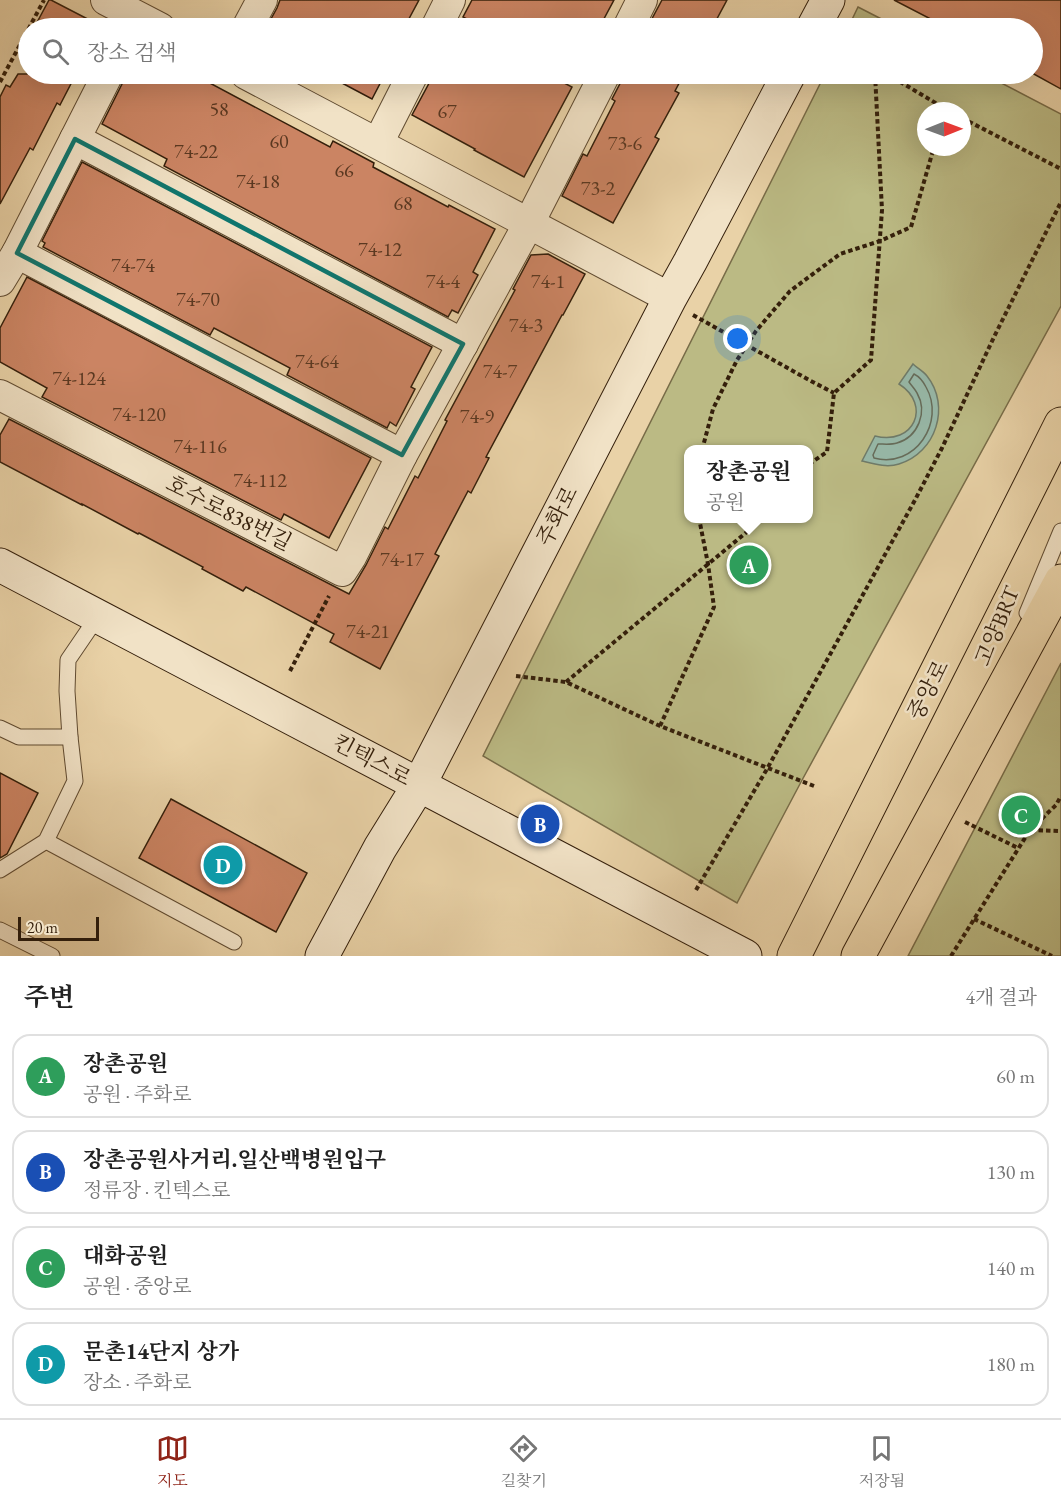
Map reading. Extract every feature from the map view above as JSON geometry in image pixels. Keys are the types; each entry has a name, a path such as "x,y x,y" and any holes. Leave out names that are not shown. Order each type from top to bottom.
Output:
{"main road":[{"name":"중앙로","path":"794,956 1061,424"},
{"path":"858,956 1061,581"}],"street":[{"path":"106,0 133,18"},
{"path":"252,18 262,0"},
{"path":"441,18 450,0"},
{"path":"633,18 642,0"},
{"path":"818,18 828,0"},
{"path":"0,281 17,253 103,84"},
{"path":"265,84 681,306"},
{"path":"378,143 408,84"},
{"path":"342,571 351,558 402,455 529,223 600,84"},
{"name":"주화로","path":"322,956 381,848 419,785 681,306 690,262 784,84"},
{"path":"75,139 463,344"},
{"path":"17,253 402,455"},
{"name":"호수로838번길","path":"0,395 342,571"},
{"name":"킨텍스로","path":"0,565 745,956"}],"lane":[{"name":"고양BRT","path":"975,738 1061,531"},
{"path":"0,870 46,841 75,781 67,691 68,660 98,616"},
{"path":"0,729 19,736 70,737"},
{"path":"46,841 234,942"},
{"path":"0,930 52,956"}],"path":[{"path":"34,18 44,0"},
{"path":"0,82 18,48"},
{"path":"813,461 827,452 834,393 871,360 882,210 875,84"},
{"path":"903,84 933,102"},
{"path":"971,123 1061,169"},
{"path":"703,445 712,409 746,345 756,331 790,291 840,254 880,241 911,227 931,156"},
{"path":"696,890 767,769 931,469 1061,202"},
{"path":"681,306 834,393"},
{"path":"660,726 714,607 700,523"},
{"path":"566,682 756,523"},
{"path":"290,671 342,571"},
{"path":"516,676 566,682 660,726 814,786"},
{"path":"951,956 1030,830 1056,805 1061,795"},
{"path":"965,822 1018,848"},
{"path":"1030,830 1061,831"},
{"path":"974,919 1052,956"}],"highlighted area":[{"path":"75,139 463,344 402,455 17,253"}],"shaded area":[{"path":"858,7 879,18 853,18"},
{"path":"820,84 1003,84 1061,114 1061,306 737,903 483,756"},
{"path":"1061,663 1061,956 908,956"}],"water":[{"path":"913,364 927,376 938,401 936,427 930,439 922,450 899,464 885,466 862,461 875,436 900,435 914,422 915,402 899,384"}],"building":[{"path":"51,0 86,18 39,18"},
{"path":"280,0 419,0 409,18 272,18"},
{"path":"472,0 614,0 604,18 463,17"},
{"path":"662,0 727,0 717,18 652,18"},
{"path":"894,0 1061,0 1061,89 1043,79 1043,18 929,18"},
{"path":"18,74 18,84 71,84 60,105 57,103 33,150 30,148 0,204 0,97 6,85 10,87"},
{"path":"122,84 212,84 330,147 333,141 374,163 373,167 495,229 473,272 478,275 458,313 452,310 448,317 164,166 167,159 102,124"},
{"path":"344,84 380,84 372,99"},
{"path":"429,84 566,84 572,87 524,177 412,115"},
{"path":"620,84 679,84 675,91 679,93 655,137 659,139 613,223 562,196 583,154 587,156 615,101 612,99"},
{"path":"82,162 432,347 411,387 415,389 396,426 390,422 387,428 287,375 290,368 214,328 210,335 43,247 45,243 42,241"},
{"path":"548,254 585,274 486,457 489,458 471,493 468,491 435,554 439,556 380,669 330,642 334,634 246,587 243,591 139,533 0,462 0,435 9,419 349,594 385,527 388,529 415,476 418,478 447,421 445,420 515,290 513,289 531,255"},
{"path":"27,277 371,458 329,538 284,514 281,520 42,397 47,388 0,362 0,328"},
{"path":"0,773 38,793 7,854 0,858"},
{"path":"171,799 307,873 276,932 139,858"}],"place":[{"name":"장촌공원","path":"749,565"},
{"name":"대화공원","path":"1021,815"},
{"name":"장촌공원사거리.일산백병원입구","path":"540,824"},
{"name":"문촌14단지 상가","path":"223,865"}]}
